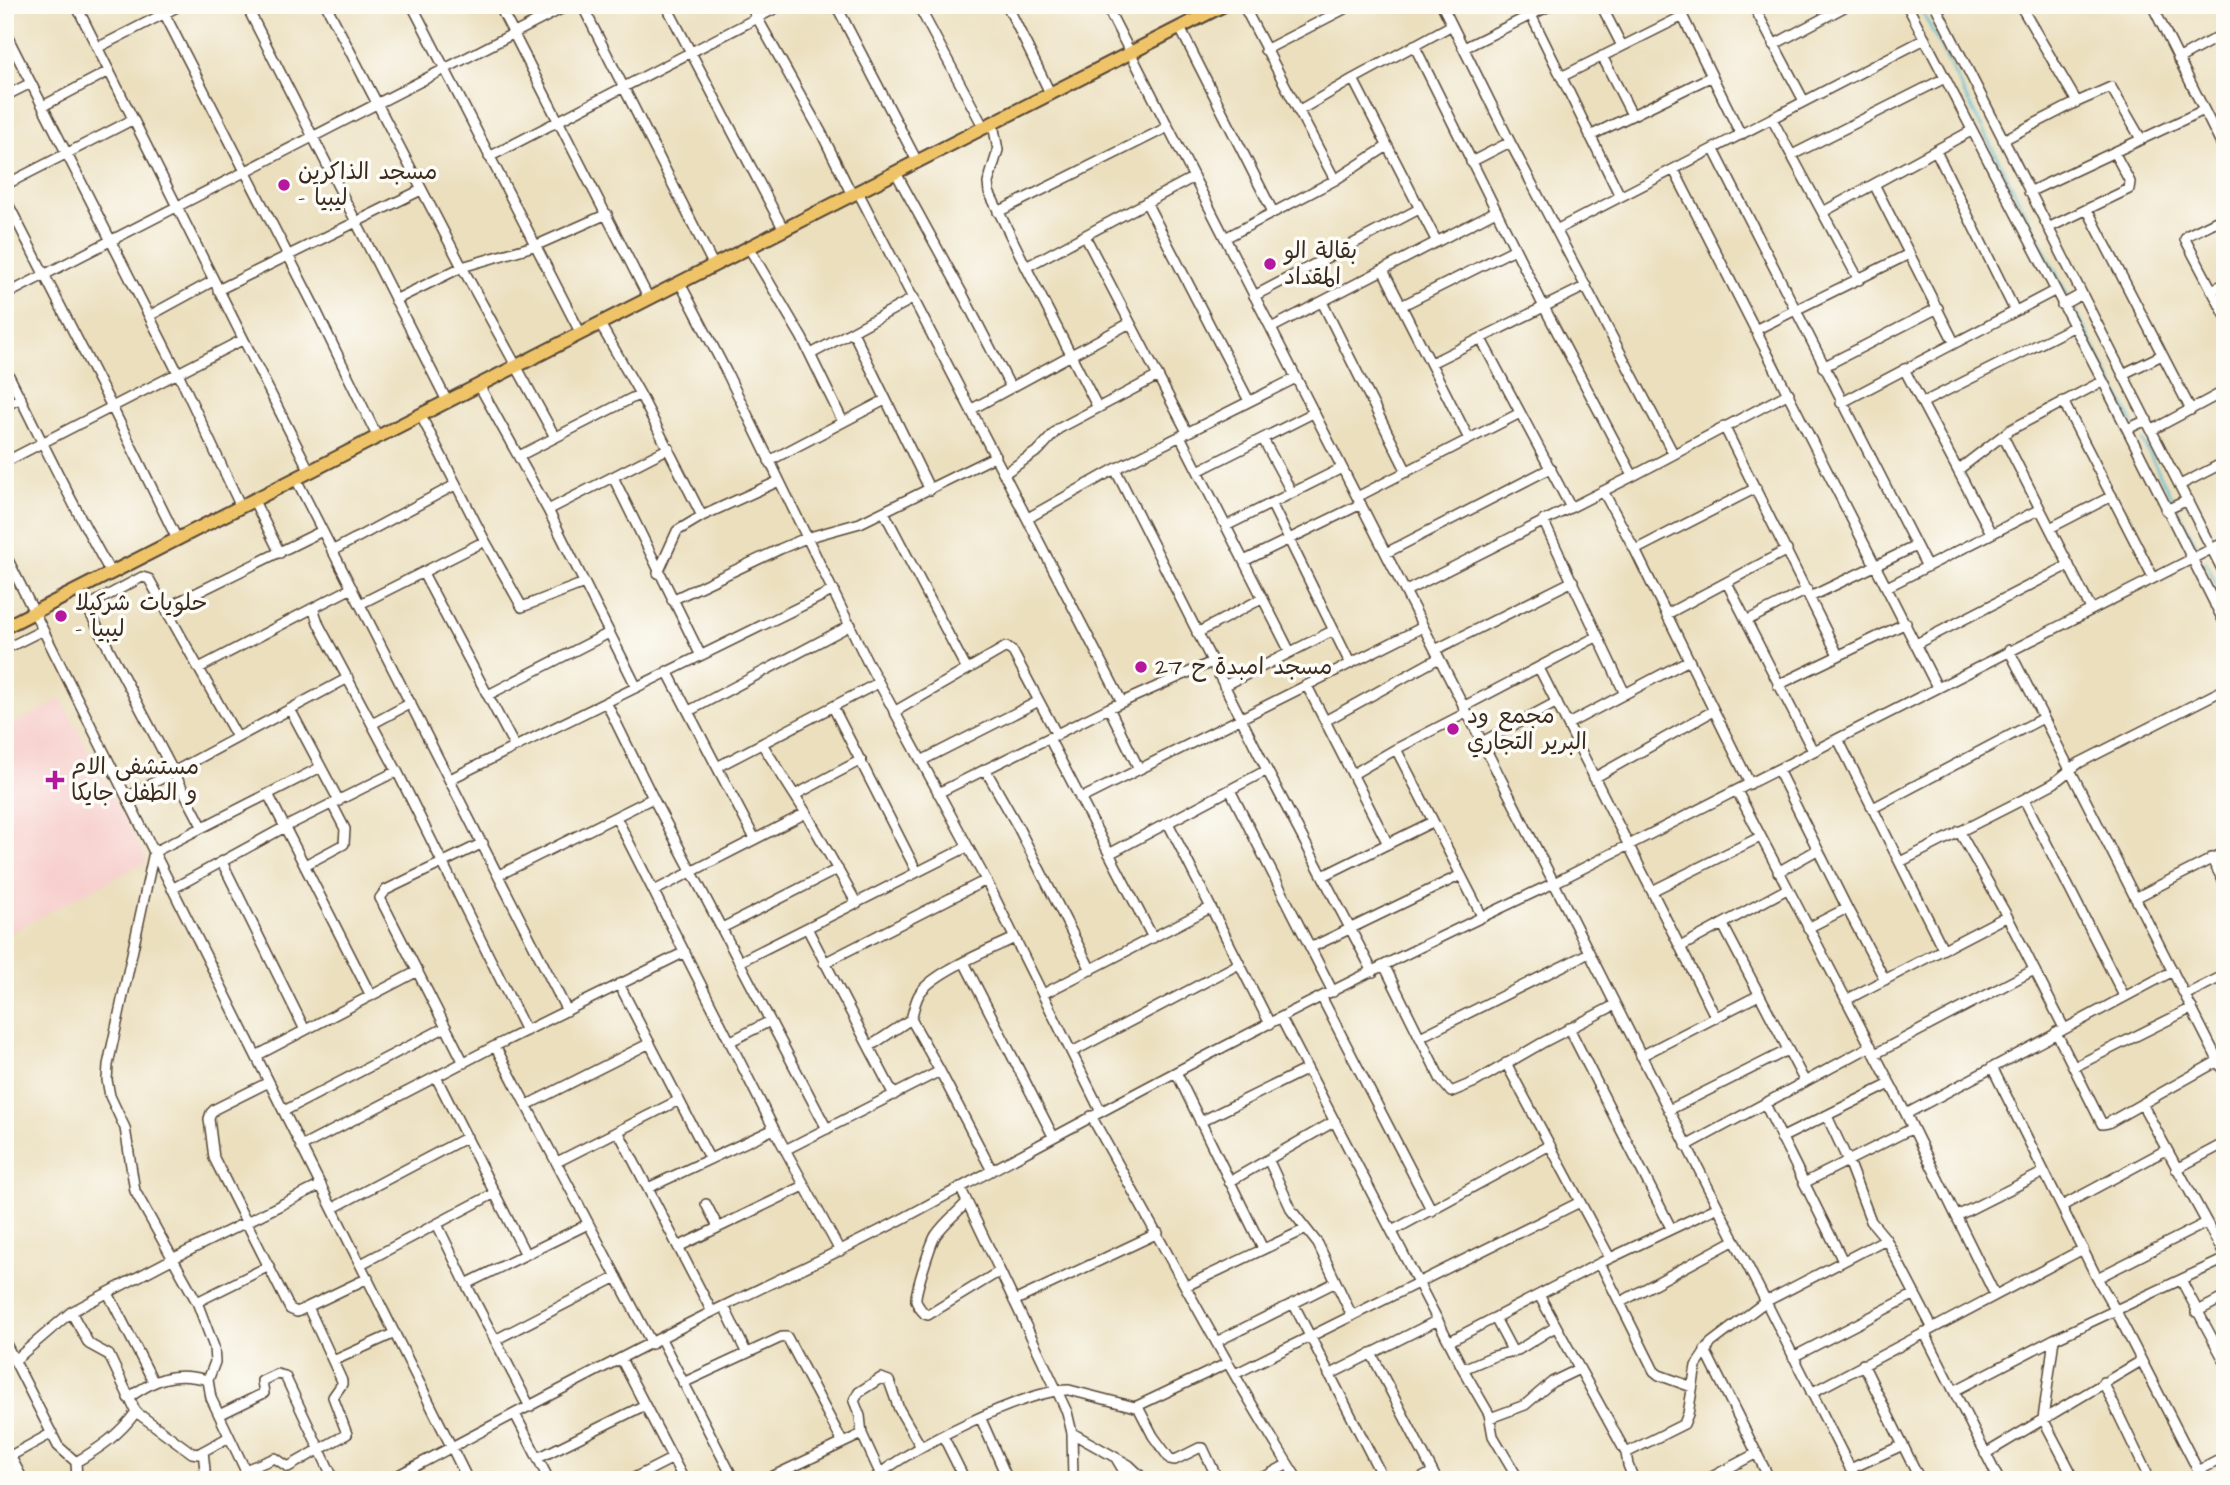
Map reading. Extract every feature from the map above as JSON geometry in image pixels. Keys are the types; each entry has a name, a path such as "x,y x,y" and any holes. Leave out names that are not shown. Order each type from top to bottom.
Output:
{"highway":[{"path":"5,627 1181,28 1202,10 1224,5"}],"street":[{"path":"76,5 310,472"},
{"path":"97,48 162,9 181,5"},
{"path":"246,5 448,403"},
{"path":"326,5 421,190 555,437"},
{"path":"412,5 581,334"},
{"path":"499,5 649,299"},
{"path":"5,295 569,5"},
{"path":"582,5 714,266"},
{"path":"666,5 784,230"},
{"path":"750,5 914,298 1122,702"},
{"path":"489,157 782,5"},
{"path":"836,5 918,163"},
{"path":"918,5 989,126 998,150 988,183 989,192 1098,408"},
{"path":"1007,5 1051,94"},
{"path":"1106,5 1856,1480"},
{"path":"1242,5 1335,180"},
{"path":"1265,50 1352,5"},
{"path":"1442,5 1510,142 1673,453"},
{"path":"1464,48 1551,5"},
{"path":"1601,5 1622,46"},
{"path":"1677,5 1741,135"},
{"path":"1753,5 1804,101"},
{"path":"1773,45 1847,5"},
{"path":"1908,5 2103,381 2225,624"},
{"path":"1935,5 2225,575"},
{"path":"2033,5 2022,8 2077,102"},
{"path":"2152,5 2223,146"},
{"path":"162,9 378,438"},
{"path":"1531,15 1620,196"},
{"path":"1561,77 1683,16"},
{"path":"1298,111 1452,25"},
{"path":"1181,28 1273,212"},
{"path":"5,32 178,373 241,507"},
{"path":"2178,59 2225,33"},
{"path":"1556,230 1924,39"},
{"path":"1413,45 1544,307 1633,475"},
{"path":"1602,56 1632,115"},
{"path":"43,106 109,71"},
{"path":"1590,136 1712,76"},
{"path":"1792,155 1945,78"},
{"path":"1353,79 1437,242"},
{"path":"5,96 31,83"},
{"path":"2003,140 2111,87 2141,139"},
{"path":"2029,192 2204,110"},
{"path":"1772,119 1859,279"},
{"path":"5,185 132,120"},
{"path":"998,212 1168,127"},
{"path":"1823,212 1971,131"},
{"path":"1471,162 1510,142"},
{"path":"1226,238 1335,180 1386,147"},
{"path":"1714,150 1927,566"},
{"path":"1936,151 2015,311"},
{"path":"2048,228 2130,187 2114,152"},
{"path":"1674,170 1937,687"},
{"path":"896,173 1011,388"},
{"path":"1026,267 1194,177"},
{"path":"1874,184 1954,342"},
{"path":"149,316 288,255 421,190"},
{"path":"5,198 177,539"},
{"path":"1146,202 1249,401"},
{"path":"1254,296 1419,209"},
{"path":"2087,209 2191,410"},
{"path":"1271,328 1496,211"},
{"path":"396,300 462,267 537,245 607,214"},
{"path":"2225,216 2185,239 2225,314"},
{"path":"1085,236 1158,376 1198,471 1290,652"},
{"path":"749,248 811,354 843,422"},
{"path":"1401,306 1515,249"},
{"path":"1755,330 1909,254"},
{"path":"1383,270 1469,439"},
{"path":"680,283 728,375 878,682 986,880 1100,1110"},
{"path":"2211,290 2225,284"},
{"path":"1431,363 1586,286"},
{"path":"1842,403 2054,291"},
{"path":"2062,305 2082,294"},
{"path":"811,354 914,298"},
{"path":"1322,302 1407,472"},
{"path":"1823,367 1938,308"},
{"path":"972,409 1130,323"},
{"path":"600,324 669,448 702,516"},
{"path":"1922,403 2073,327"},
{"path":"853,332 930,490"},
{"path":"1481,339 1570,506"},
{"path":"5,462 242,340"},
{"path":"2123,374 2162,355"},
{"path":"5,368 111,573"},
{"path":"1904,369 1991,533"},
{"path":"1005,473 1039,450 1058,429 1158,376"},
{"path":"1028,518 1115,469 1296,378"},
{"path":"1958,470 2003,436 2103,381"},
{"path":"480,387 548,510 636,687"},
{"path":"2152,430 2225,391"},
{"path":"1406,591 1789,393"},
{"path":"519,456 639,394"},
{"path":"5,406 21,398"},
{"path":"769,461 885,400"},
{"path":"2063,401 2153,577"},
{"path":"1198,471 1313,413"},
{"path":"1244,561 1288,540 1407,472 1520,413"},
{"path":"421,416 455,485 522,607 584,583"},
{"path":"2127,429 2147,419"},
{"path":"1724,426 1838,655"},
{"path":"2003,436 2091,609"},
{"path":"1263,439 1292,493"},
{"path":"548,510 669,448"},
{"path":"672,600 806,538 846,528 884,512 996,456"},
{"path":"2180,485 2225,462"},
{"path":"1226,526 1342,468"},
{"path":"1386,553 1551,468"},
{"path":"1115,469 1267,770 1373,972"},
{"path":"612,477 700,654"},
{"path":"296,479 567,1011"},
{"path":"659,573 677,531 702,516 779,481"},
{"path":"332,551 455,485"},
{"path":"1635,550 1756,488"},
{"path":"1603,491 1635,550 1750,784"},
{"path":"2050,528 2112,496"},
{"path":"2166,510 2188,500"},
{"path":"254,501 280,553"},
{"path":"1271,503 1350,663"},
{"path":"1887,587 2040,509"},
{"path":"884,512 967,670"},
{"path":"1543,520 1625,694"},
{"path":"166,608 322,531"},
{"path":"360,604 485,541"},
{"path":"389,1480 712,1312 840,1251 1100,1110 1482,916 1737,791 2225,542"},
{"path":"1746,621 1916,546"},
{"path":"1667,614 1787,550"},
{"path":"5,554 467,1480"},
{"path":"1916,643 2069,565"},
{"path":"423,573 515,747"},
{"path":"88,606 142,577 149,579 237,737"},
{"path":"1325,721 1437,654 1573,581"},
{"path":"1727,583 1813,751"},
{"path":"2216,605 2225,585"},
{"path":"199,668 352,589"},
{"path":"78,590 202,826"},
{"path":"450,779 834,590"},
{"path":"1197,633 1263,598"},
{"path":"313,608 444,863 526,1031"},
{"path":"1778,685 1906,623"},
{"path":"689,711 851,625"},
{"path":"1080,799 1423,626"},
{"path":"5,649 43,630"},
{"path":"1224,686 1332,631"},
{"path":"488,695 609,633"},
{"path":"1353,774 1598,636"},
{"path":"894,712 1001,649 1009,648 1039,701 1080,799 1153,938"},
{"path":"2009,650 2225,1074"},
{"path":"1568,724 1689,660"},
{"path":"938,793 1109,708 1212,662"},
{"path":"1539,668 1716,1018"},
{"path":"667,671 755,839"},
{"path":"127,797 348,678"},
{"path":"717,767 878,682"},
{"path":"1307,686 1388,844"},
{"path":"1900,862 2054,783 2090,757 2225,688"},
{"path":"920,761 1039,701"},
{"path":"606,702 653,798 827,1129"},
{"path":"1482,742 1557,702"},
{"path":"372,724 411,703"},
{"path":"833,707 917,872"},
{"path":"1109,708 1139,769"},
{"path":"290,709 321,767 345,829 344,844 305,865"},
{"path":"1594,778 1713,711"},
{"path":"1873,808 2043,718"},
{"path":"1838,738 1943,949"},
{"path":"762,744 806,813 856,904"},
{"path":"1396,749 1482,916"},
{"path":"795,795 860,760"},
{"path":"250,1480 211,1398 208,1380 215,1362 214,1348 197,1302 135,1191 127,1137 110,1096 108,1065 154,852 321,767"},
{"path":"985,769 1018,827 1091,970"},
{"path":"1110,854 1267,770"},
{"path":"1778,770 1885,980"},
{"path":"172,888 397,771"},
{"path":"1230,790 1333,992"},
{"path":"1737,791 1777,872 1906,1114 1995,1295"},
{"path":"268,794 371,996"},
{"path":"499,875 653,798"},
{"path":"2024,799 2124,996"},
{"path":"654,891 806,813"},
{"path":"616,817 729,1042 840,1251"},
{"path":"1323,876 1432,822"},
{"path":"1168,823 1270,1024"},
{"path":"1959,831 2034,970 2074,1067 2102,1124 2218,1061"},
{"path":"1652,891 1760,837"},
{"path":"464,1063 380,898 386,890 483,843"},
{"path":"739,962 967,847"},
{"path":"1777,872 1817,850"},
{"path":"2136,898 2225,852"},
{"path":"2211,858 2225,884"},
{"path":"222,862 305,1030"},
{"path":"722,928 838,869"},
{"path":"1310,948 1461,875"},
{"path":"824,963 986,880"},
{"path":"1680,947 1787,889"},
{"path":"1044,994 1210,908"},
{"path":"1808,929 1847,908"},
{"path":"1846,1000 2007,916"},
{"path":"1723,925 1805,1082"},
{"path":"807,928 894,1095"},
{"path":"869,1047 911,1019 916,999 924,988 964,962 1015,937"},
{"path":"302,1147 495,1046 685,952"},
{"path":"1420,1037 1589,953"},
{"path":"964,962 1052,1136"},
{"path":"1072,1052 1239,964"},
{"path":"1385,967 1441,1080 1451,1093 1615,1005"},
{"path":"1686,1146 1805,1082 2034,970"},
{"path":"256,1056 418,971"},
{"path":"1906,1114 2173,971"},
{"path":"2186,995 2225,975"},
{"path":"620,984 709,1158"},
{"path":"1641,1056 1759,995"},
{"path":"1322,998 1432,1211"},
{"path":"2074,1067 2192,1008"},
{"path":"1281,1018 1490,1418 1493,1436 1519,1480"},
{"path":"911,1019 991,1169"},
{"path":"729,1042 770,1021"},
{"path":"284,1111 446,1027"},
{"path":"1569,1028 1671,1228"},
{"path":"527,1105 650,1043"},
{"path":"495,1046 617,1278 683,1383 734,1480"},
{"path":"1669,1110 1788,1050"},
{"path":"1506,1063 1610,1258"},
{"path":"1993,1067 2097,1278 2201,1476 2225,1457"},
{"path":"1200,1122 1307,1069"},
{"path":"785,1150 940,1071"},
{"path":"1176,1072 1263,1249"},
{"path":"436,1077 525,1253"},
{"path":"269,1082 215,1109 209,1119 214,1158 246,1223 290,1309 297,1312 368,1278"},
{"path":"1781,1138 1890,1084"},
{"path":"557,1162 679,1100"},
{"path":"1765,1104 1843,1261"},
{"path":"1954,1391 2054,1339 2225,1257 2142,1104"},
{"path":"1091,1116 1216,1342 1298,1480"},
{"path":"1827,1116 1871,1221 1886,1239 1915,1294 1954,1391 1999,1480"},
{"path":"1229,1181 1269,1161 1335,1121"},
{"path":"1804,1183 1913,1128"},
{"path":"648,1188 774,1129"},
{"path":"618,1131 712,1312"},
{"path":"333,1208 467,1137"},
{"path":"2176,1168 2225,1143"},
{"path":"1392,1231 1550,1145"},
{"path":"2062,1206 2166,1150"},
{"path":"1269,1161 1292,1211 1318,1244 1352,1315"},
{"path":"1957,1216 2044,1172"},
{"path":"14,1360 71,1312 321,1185"},
{"path":"678,1247 804,1186"},
{"path":"960,1187 1057,1390 1072,1433 1073,1480"},
{"path":"361,1264 495,1193"},
{"path":"967,1202 934,1238 933,1248 922,1270 916,1296 917,1304 928,1315 999,1271"},
{"path":"1235,1374 1580,1202"},
{"path":"706,1203 718,1227"},
{"path":"1450,1341 1600,1263 1717,1207"},
{"path":"2097,1278 2206,1223"},
{"path":"438,1224 530,1407"},
{"path":"466,1284 588,1224"},
{"path":"1186,1286 1306,1229"},
{"path":"1014,1301 1158,1233"},
{"path":"1626,1453 1684,1424 1696,1366 1711,1343 1765,1303 1886,1239"},
{"path":"1621,1302 1735,1240"},
{"path":"1811,1392 2083,1249"},
{"path":"1600,1263 1654,1371 1692,1387"},
{"path":"197,1302 269,1266"},
{"path":"495,1340 617,1278"},
{"path":"2181,1280 2225,1362"},
{"path":"1216,1342 1336,1282"},
{"path":"108,1293 153,1381"},
{"path":"1793,1357 1915,1294"},
{"path":"1539,1295 1626,1453 1633,1480"},
{"path":"2196,1312 2225,1297"},
{"path":"1293,1303 1384,1480"},
{"path":"724,1306 746,1352"},
{"path":"246,1470 275,1458 288,1467 346,1434 333,1398 342,1383 309,1307"},
{"path":"71,1312 92,1347 109,1355 136,1412 191,1453 198,1454 229,1437"},
{"path":"1496,1318 1513,1352"},
{"path":"1328,1374 1438,1320"},
{"path":"1463,1369 1494,1356 1513,1352 1555,1327"},
{"path":"333,1361 395,1334"},
{"path":"683,1383 746,1352 787,1337 842,1443"},
{"path":"2054,1339 2042,1419 2075,1480"},
{"path":"6,1344 52,1433 64,1453 76,1462 77,1480"},
{"path":"1705,1350 1770,1480"},
{"path":"1371,1353 1435,1476 1418,1480"},
{"path":"621,1359 684,1480"},
{"path":"1985,1454 2141,1361"},
{"path":"921,1447 886,1378 881,1378 855,1397 862,1434 880,1476 921,1447 1026,1398 1057,1390 1089,1395 1130,1407 1138,1406 1228,1363"},
{"path":"1863,1364 1920,1480"},
{"path":"1490,1418 1527,1403 1552,1382 1578,1369"},
{"path":"219,1415 264,1393 262,1381 280,1374 285,1376 334,1480"},
{"path":"128,1398 153,1381 190,1375 208,1380"},
{"path":"2103,1382 2150,1480"},
{"path":"538,1458 645,1405"},
{"path":"1138,1406 1153,1436 1170,1459 1175,1460 1203,1448 1218,1480"},
{"path":"76,1462 111,1441 136,1412"},
{"path":"515,1415 549,1480"},
{"path":"981,1419 1008,1480"},
{"path":"23,1480 8,1458 52,1433"},
{"path":"1072,1433 1133,1468 1145,1480"},
{"path":"765,1480 862,1434"},
{"path":"943,1436 965,1480"},
{"path":"1850,1469 1903,1445"},
{"path":"202,1451 205,1470 203,1480"},
{"path":"1706,1480 1757,1453"},
{"path":"1115,1457 1129,1480"},
{"path":"630,1480 673,1458"},
{"path":"1261,1479 1287,1464"}],"shaded area":[{"name":"مستشفى الام و الطفل جايكا","path":"61,699 147,861 5,935 5,729"}],"waterway":[{"path":"1919,5 2133,423"},
{"path":"2142,440 2174,502"},
{"path":"2177,508 2195,543"},
{"path":"2205,561 2219,589"}],"place":[{"name":"مسجد الذاكرين - ليبيا","path":"284,185"},
{"name":"بقالة الو المقداد","path":"1270,264"},
{"name":"حلويات شركيلا - ليبيا","path":"61,616"},
{"name":"مسجد امبدة ح 27","path":"1141,667"},
{"name":"مجمع ود البرير التجاري","path":"1453,729"},
{"name":"مستشفى الام و الطفل جايكا","path":"55,780"}]}
